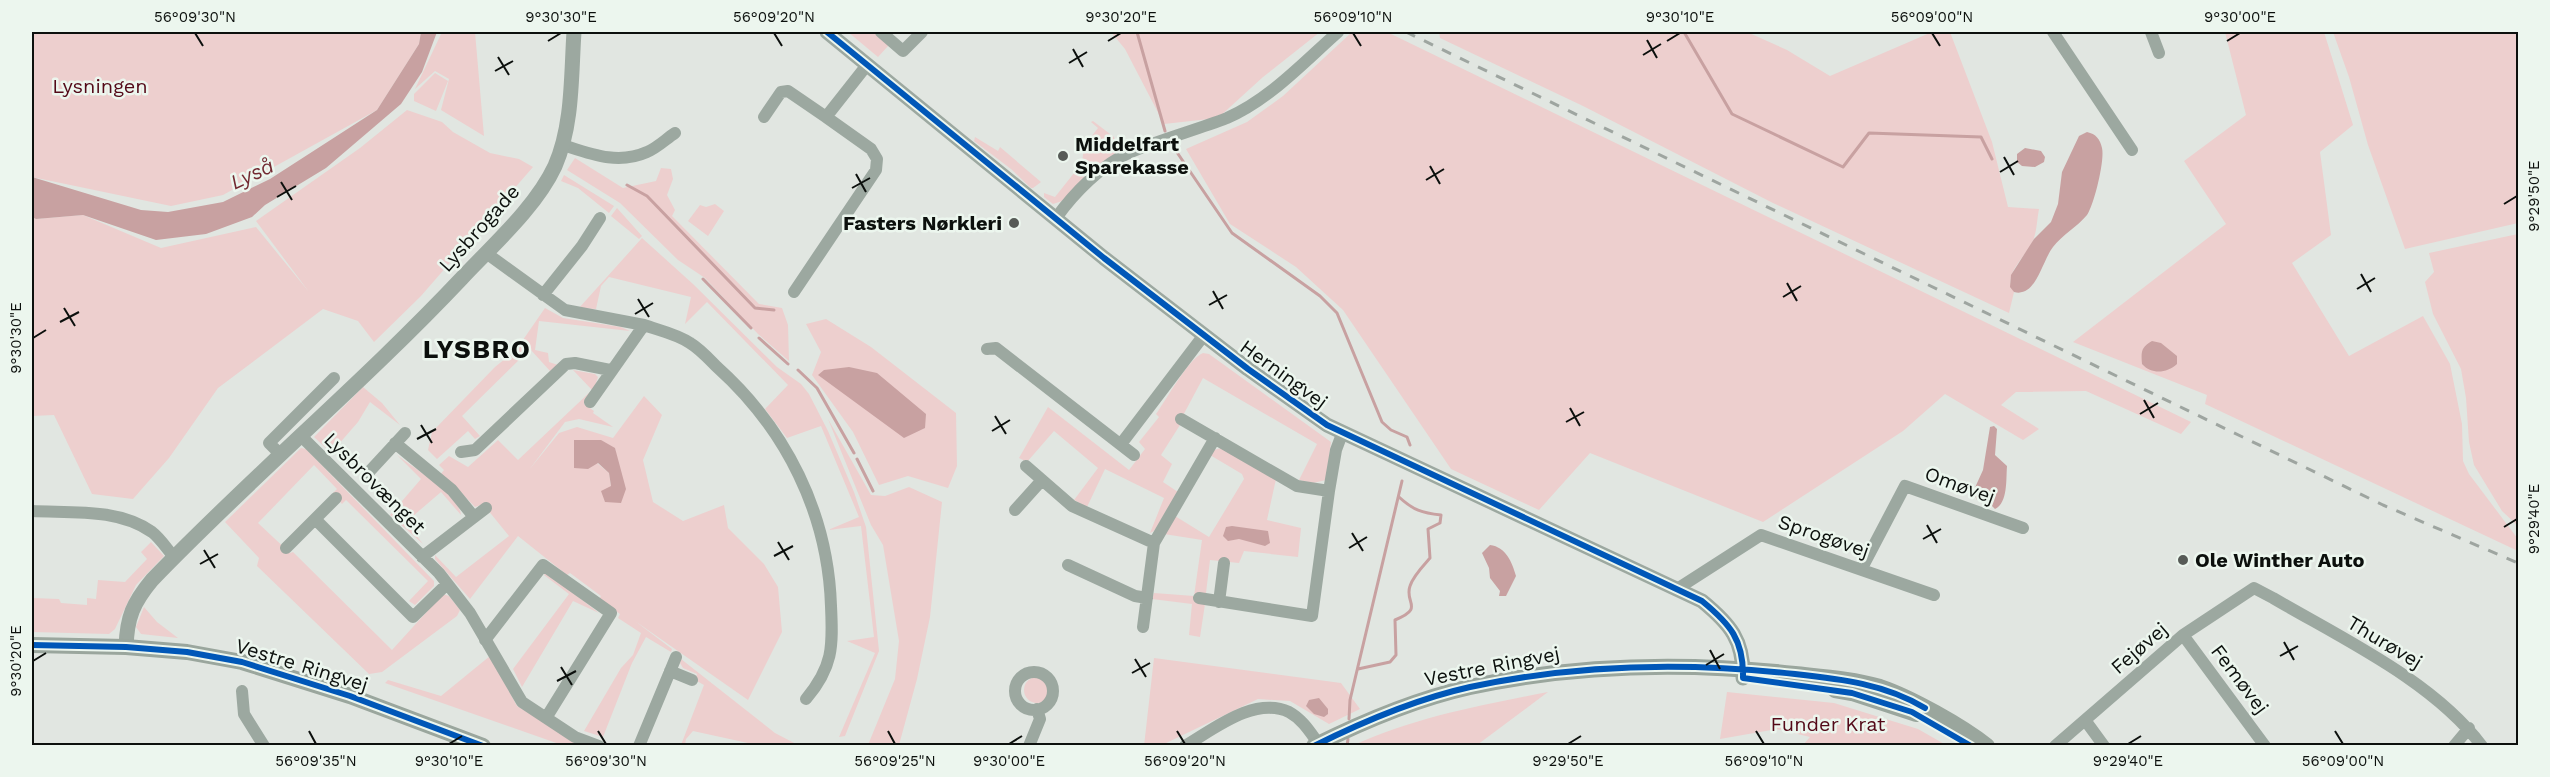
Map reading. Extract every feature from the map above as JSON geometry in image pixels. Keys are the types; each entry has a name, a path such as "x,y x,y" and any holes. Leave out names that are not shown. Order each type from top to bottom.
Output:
{"main road":[{"name":"Vestre Ringvej","path":"32,645 126,647 187,652 242,662 356,698 483,746"},
{"name":"Vestre Ringvej","path":"1316,744 1408,704 1470,687 1558,673 1616,670 1743,673"},
{"path":"1743,673 1852,693 1912,712 1971,746"},
{"path":"1743,673 1828,678 1880,687 1916,703 1987,746"}],"street":[{"name":"Lysbrogade","path":"126,647 127,624 131,612 140,596 174,557 421,322 536,197 554,167 563,145 568,122 574,32"},
{"name":"Herningvej","path":"827,32 1056,218 1248,369 1342,434 1702,602 1727,624 1737,640 1743,655 1743,673"},
{"path":"881,32 903,51 922,32"},
{"path":"1056,218 1073,198 1114,161 1130,152 1234,115 1271,90 1338,32"},
{"path":"2053,32 2132,150"},
{"path":"2151,32 2159,53"},
{"path":"826,117 867,65"},
{"path":"764,117 781,92 788,91 871,149 878,159 876,170 794,292"},
{"path":"563,145 602,157 619,158 649,151 675,133"},
{"path":"543,295 582,246 600,218"},
{"path":"486,253 565,310 644,325 690,342 736,383 789,453 809,494 822,535 831,585 832,632 828,666 821,682 806,699"},
{"path":"590,402 610,370 644,325"},
{"path":"1121,444 1204,335"},
{"path":"987,349 996,348 1134,455"},
{"path":"461,452 476,450 566,364 575,363 610,370"},
{"path":"281,455 269,443 334,378"},
{"path":"318,395 330,408"},
{"path":"1181,419 1297,486 1329,491"},
{"name":"Lysbrovænget","path":"368,473 405,433"},
{"path":"1199,598 1312,615 1329,491 1336,450 1342,434"},
{"name":"Lysbrovænget","path":"301,436 447,584 470,613 522,702 575,737 599,746"},
{"path":"1143,627 1154,543 1215,438"},
{"path":"395,443 452,490 474,517"},
{"path":"1026,466 1072,506 1154,543"},
{"path":"1015,510 1042,480"},
{"name":"Omøvej","path":"1862,568 1905,486 2023,528"},
{"name":"Lysbrovænget","path":"286,548 336,498"},
{"name":"Lysbrovænget","path":"422,557 486,508"},
{"path":"32,512 108,515 132,522 152,533 174,557"},
{"path":"315,519 413,617 447,584"},
{"name":"Sprogøvej","path":"1677,589 1761,535 1862,568 1934,595"},
{"path":"1219,602 1224,562"},
{"path":"485,640 543,565 611,613 546,718"},
{"path":"1068,566 1135,596 1147,598"},
{"name":"Fejøvej","path":"2055,746 2183,636 2254,588"},
{"name":"Thurøvej","path":"2254,588 2418,684 2469,728 2482,746"},
{"name":"Femøvej","path":"2183,636 2265,746"},
{"path":"639,746 676,657"},
{"path":"670,671 692,680"},
{"path":"242,691 244,714 264,746"},
{"path":"1185,746 1239,715 1257,709 1274,708 1290,713 1305,724 1316,744"},
{"path":"1029,746 1040,719 1037,710"},
{"path":"2085,720 2104,746"},
{"path":"2454,746 2469,728"}],"green space":[{"name":"Lysningen","path":"32,32 421,32 419,44 377,110 223,195 171,206 32,177"},
{"path":"442,32 475,32 484,136 441,110 449,79 435,71 415,89"},
{"path":"848,32 873,32 889,45 878,57"},
{"path":"1111,32 1320,32 1263,77 1218,118 1164,124 1125,49"},
{"path":"1352,32 1387,32 2191,422 2181,434 2086,391 2016,392 2001,405 2039,429 2023,440 1945,394 1903,431 1763,522 1590,453 1539,510 1451,469 1343,310 1296,267 1230,224 1186,149 1247,122 1283,96"},
{"path":"1439,32 1747,32 1787,50 1830,76 1932,32 1950,32 1992,142 2008,207 2039,209 2034,238 2013,271 2011,285 2014,292 2009,313 1773,203 1583,106 1440,38"},
{"path":"2225,32 2324,32 2353,125 2320,152 2331,235 2292,263 2349,356 2423,316 2450,364 2462,424 2463,461 2469,474 2518,539 2518,551 2205,404 2207,395 2073,342 2226,224 2184,161 2246,115"},
{"path":"2333,32 2518,32 2518,223 2405,249 2368,145 2349,77"},
{"path":"435,73 448,81 436,111 414,101 414,94"},
{"path":"407,110 442,122 453,132 490,153 519,159 533,167 421,296 374,342 358,321 323,309 218,388 169,458 133,499 92,494 54,415 32,416 32,217 36,219 83,215 161,248 256,227 309,292 256,221 360,148"},
{"path":"1093,121 1114,137 1118,148 1114,155 1062,201 1053,204 1044,197 1044,193 1055,197 1082,163 1084,146 1098,128 1091,122"},
{"path":"975,137 998,151 1000,147 1041,182 1031,188 1011,169 974,141"},
{"path":"575,158 623,188 656,181 661,168 671,169 673,179 667,195 675,210 672,216 759,304 782,308 788,325 789,361 758,334 705,278 678,260 620,203 567,170"},
{"path":"564,175 614,206 609,213 578,188 561,181"},
{"path":"715,204 724,211 708,236 688,221 700,205 706,207"},
{"path":"617,208 642,236 639,239 611,216"},
{"path":"2518,234 2518,526 2502,511 2474,465 2469,442 2466,398 2461,369 2433,314 2425,282 2434,272 2429,253"},
{"path":"642,238 693,284 777,367 801,384 809,394 828,431 854,492 866,527 879,651 845,736 839,737 875,653 847,641 874,637 861,526 828,530 859,517 821,426 787,438 765,409 788,385 707,302 685,324 691,297 609,277 601,286 596,309 579,308"},
{"path":"545,308 563,318 621,327 630,331 539,321 535,350 548,353 549,362 558,365 550,371 530,349 462,416 480,436 475,439 468,431 437,459 428,450 432,432 495,367 516,350"},
{"path":"826,319 871,347 956,413 957,466 948,488 908,476 879,485 853,432 812,375 821,352 806,324"},
{"path":"1203,353 1209,354 1331,442 1326,480 1313,483 1299,480 1317,444 1203,378 1180,425 1161,455 1172,464 1163,482 1178,492 1154,531 1150,533 1164,498 1105,469 1087,507 1074,500 1098,468 1054,431 1027,462 1019,458 1048,407 1129,470 1145,449 1139,442 1159,417 1156,414 1184,371"},
{"path":"573,370 595,374 598,377 595,386 584,404 613,427 579,419 565,422 529,470 559,433 577,427 613,438 644,396 662,415 643,460 653,502 683,521 724,505 728,528 764,564 778,587 782,632 748,700 635,621 672,649 671,652 646,637 632,663 603,737 584,731 621,668 633,655 641,633 618,618 620,614 599,599 601,596 570,573 567,575 518,536 470,599 435,559 435,555 456,577 509,536 483,504 475,507 454,485 440,475 444,470 439,465 449,456 468,467 498,440 518,460 592,390","holes":["615,448 621,503 611,486 609,473 597,463"]},
{"path":"363,387 382,403 400,425 370,402 358,422 331,453 314,437"},
{"path":"828,419 871,495 885,496 909,487 942,502 930,617 917,679 899,745 868,745 895,679 899,641 883,545 871,525"},
{"path":"301,448 306,449 434,581 434,586 415,605 409,601 428,581 346,500 342,504 333,493 337,489 314,465 258,523 290,553 293,552 392,650 443,594 449,596 460,610 457,616 382,672 369,674 257,566 259,558 225,522"},
{"path":"1221,448 1276,479 1267,520 1301,528 1298,557 1244,551 1239,563 1210,560 1206,593 1199,593 1205,604 1200,637 1189,635 1192,604 1152,599 1154,593 1194,596 1202,540 1164,534 1175,516 1209,537 1244,479 1242,474 1210,455 1214,450"},
{"path":"397,455 444,490 458,507 461,515 441,492 406,522 423,544 390,515 421,479"},
{"path":"151,542 164,556 136,585 115,629 109,634 32,632 32,598 59,599 61,603 87,605 87,598 96,599 98,580 125,582 147,559 141,552"},
{"path":"546,572 599,613 573,601 522,687 513,669 569,594 544,575"},
{"path":"144,607 157,622 178,638 141,634 136,627"},
{"path":"490,656 517,706 585,745 562,745 385,683 388,680 441,696"},
{"path":"1154,658 1341,683 1360,709 1329,724 1290,701 1258,699 1162,745 1144,746"},
{"path":"681,659 775,733 798,745 757,745 693,731 686,739 685,745 681,745 704,685 695,680 697,674 683,668 680,663"},
{"path":"1037,677 1046,681 1050,690 1046,699 1037,703 1028,699 1024,690 1028,681"},
{"path":"1548,692 1477,745 1354,745 1425,719"},
{"name":"Funder Krat","path":"1727,692 1834,703 1918,729 1946,745 1803,745 1810,737 1777,729 1720,739"}],"shaded area":[{"path":"421,32 437,32 422,72 401,104 326,168 265,205 252,217 206,234 156,240 83,215 36,219 32,217 32,177 141,210 168,212 223,202 270,179 377,110 419,44"},
{"path":"2087,132 2099,140 2103,154 2090,210 2053,247 2033,284 2022,292 2014,292 2010,287 2011,275 2034,239 2051,222 2058,204 2062,172 2079,136"},
{"path":"2025,148 2041,151 2045,157 2044,162 2035,167 2022,166 2017,162 2017,154"},
{"path":"2152,341 2161,343 2177,356 2177,364 2160,372 2146,368 2142,364 2142,350"},
{"path":"849,367 877,373 926,414 925,428 904,438 818,375 824,370"},
{"path":"1994,426 1997,429 1995,455 2007,466 2004,496 1995,509 1987,501 1977,500 1973,492 1983,470 1990,427"},
{"path":"574,440 601,440 615,448 626,489 621,503 605,502 601,491 611,486 609,473 598,463 588,469 574,468"},
{"path":"1226,527 1268,531 1270,543 1265,546 1239,539 1228,541 1223,536"},
{"path":"1490,545 1504,552 1516,576 1506,596 1499,596 1500,591 1490,578 1489,568 1482,553"},
{"path":"1319,698 1328,709 1328,714 1324,717 1314,714 1306,706 1309,700"}],"waterway":[{"path":"1137,32 1165,131"},
{"path":"1684,32 1732,114 1843,167 1869,133 1981,137 1992,159"},
{"path":"1174,148 1232,233 1320,296 1337,313 1382,422 1391,430 1407,437 1410,445"},
{"path":"627,185 647,196 755,308 774,310"},
{"path":"703,279 751,328"},
{"path":"759,338 788,364"},
{"path":"798,370 817,388 854,453"},
{"path":"857,459 873,491"},
{"path":"1349,719 1350,700 1402,481"},
{"path":"1358,669 1390,662 1396,655 1395,620 1404,616 1411,608 1409,597 1411,582 1430,558 1428,529 1440,523 1441,515 1418,510 1399,497"},
{"path":"1347,746 1348,739"}],"railway":[{"path":"1406,32 2383,505 2518,563"}],"cycle path":[{"path":"827,32 1104,258 1248,369 1327,425 1702,601 1728,625 1738,643 1743,665 1743,678 1852,693 1912,712 1971,746"},
{"path":"32,645 126,647 187,652 242,662 350,696 483,746"},
{"path":"1314,746 1390,712 1470,687 1510,679 1632,667 1755,670 1812,676 1878,688 1925,708"}],"place":[{"name":"Middelfart Sparekasse","path":"1063,156"},
{"name":"Fasters Nørkleri","path":"1014,223"},
{"name":"Ole Winther Auto","path":"2183,560"}],"district":[{"name":"LYSBRO","path":"477,349"}],"water label":[{"name":"Lyså","path":"252,174"}]}
